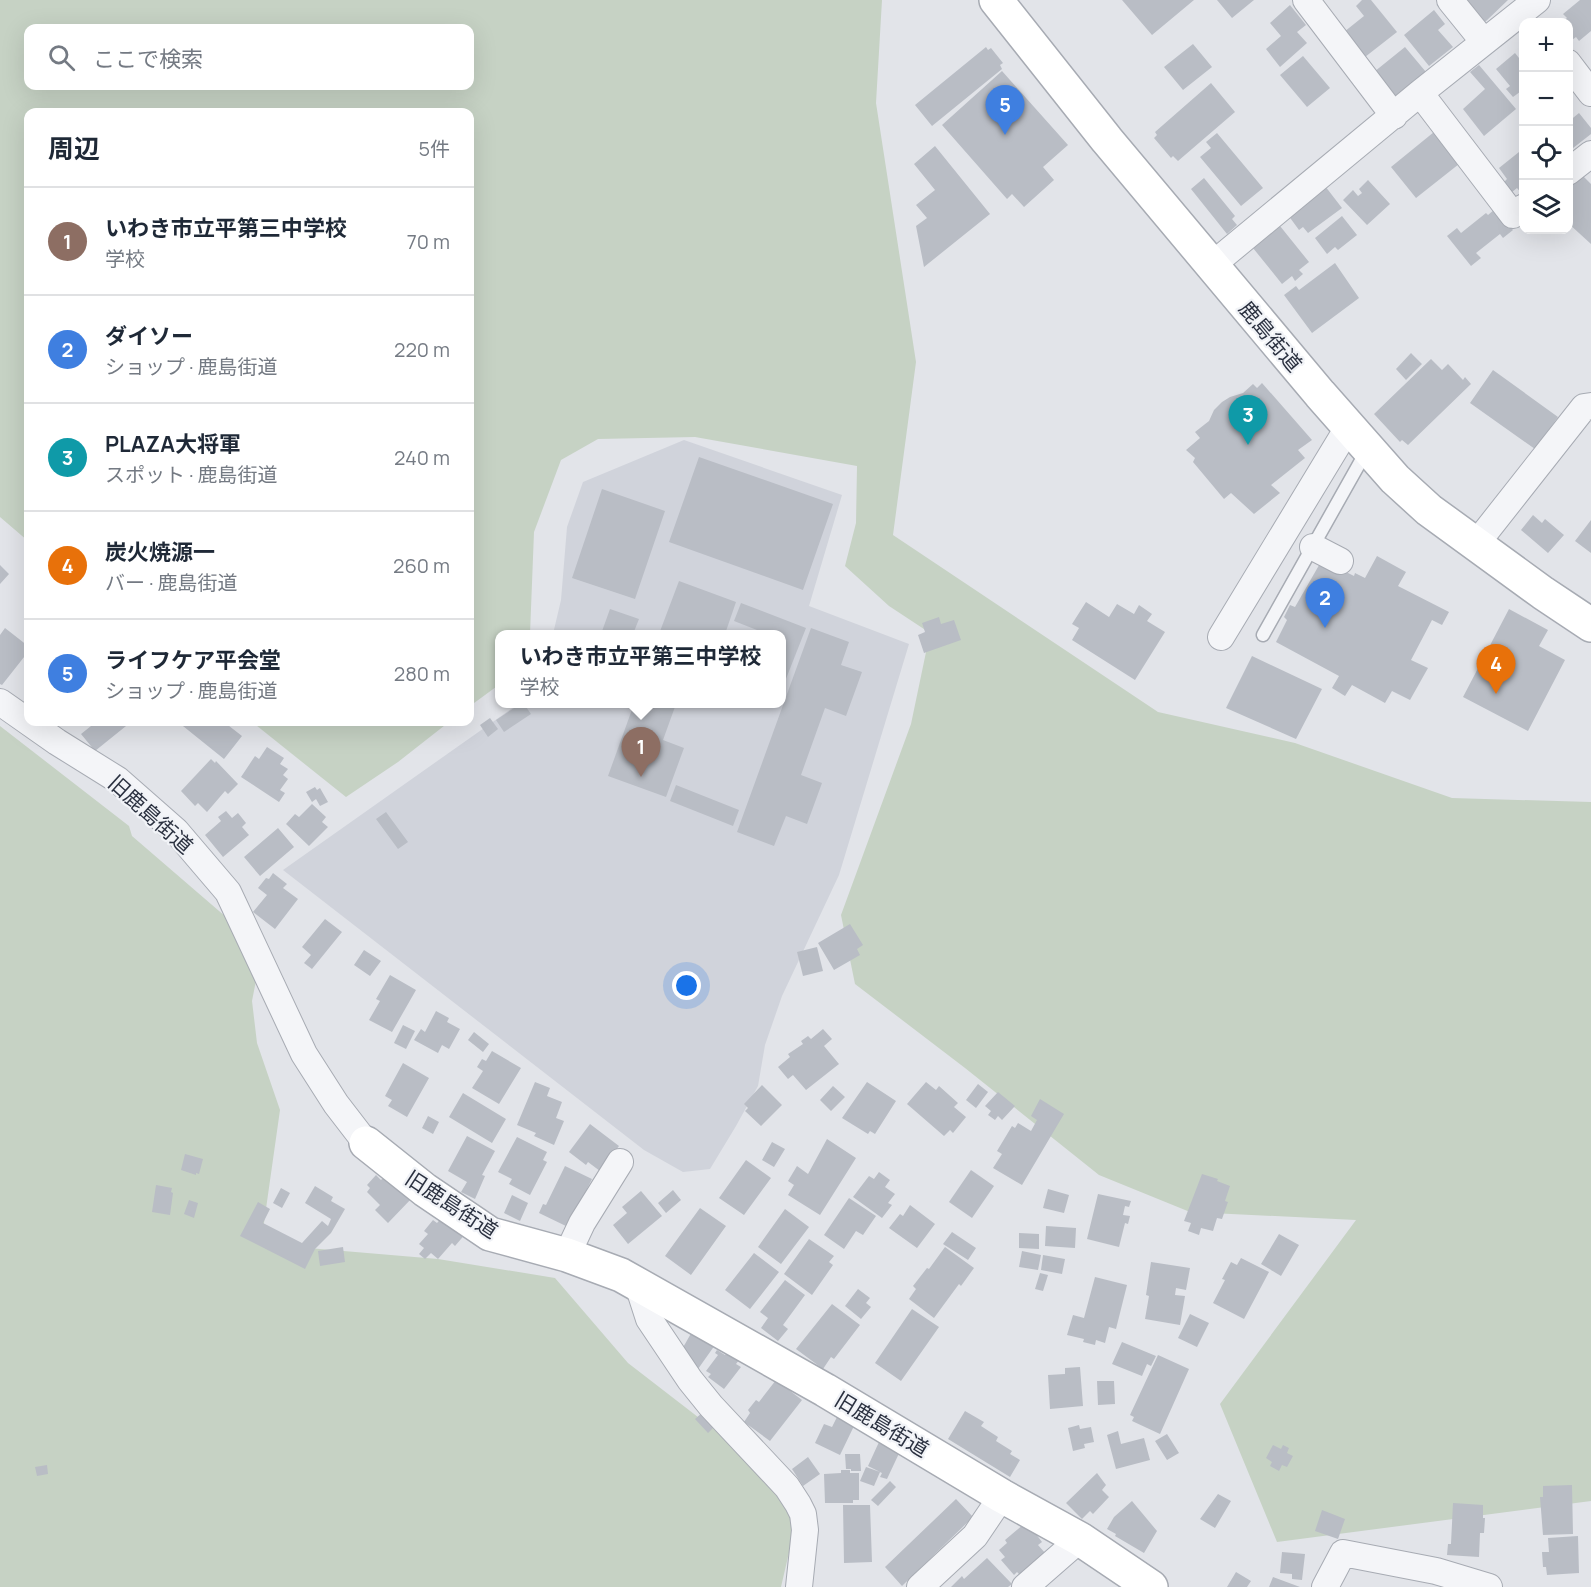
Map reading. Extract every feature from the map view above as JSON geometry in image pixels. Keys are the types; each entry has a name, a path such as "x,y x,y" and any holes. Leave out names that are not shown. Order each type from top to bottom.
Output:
{"street":[{"name":"鹿島街道","path":"996,0 1107,140 1290,360 1395,479 1429,510 1542,593 1591,625"},
{"path":"1306,0 1394,116"},
{"path":"1450,0 1484,42"},
{"path":"1212,265 1484,42 1534,10"},
{"path":"1573,68 1591,93"},
{"path":"1420,93 1513,215 1519,211"},
{"path":"1573,169 1591,154"},
{"path":"1476,544 1584,407 1591,406"},
{"path":"1221,637 1358,438"},
{"path":"1313,547 1346,567"},
{"name":"旧鹿島街道","path":"0,702 24,719"},
{"name":"旧鹿島街道","path":"34,726 118,780 176,831 228,892 304,1054 336,1104 366,1143 425,1190 490,1234 567,1255 621,1275 825,1390 1002,1496 1080,1539 1151,1587"},
{"path":"567,1255 582,1223 620,1162"},
{"path":"638,1285 649,1319 690,1380 711,1406 781,1480 798,1504 803,1514 805,1530 799,1587"},
{"path":"920,1587 975,1536 1002,1496"},
{"path":"1025,1587 1080,1539"},
{"path":"1324,1587 1343,1553 1436,1572 1489,1587"}],"lane":[{"path":"1263,635 1313,547 1358,438"}],"shaded area":[{"path":"684,440 842,495 809,606 909,644 839,875 782,996 765,1045 758,1086 710,1169 683,1172 644,1150 283,870 512,708 786,708 786,630 554,630 561,600 567,527 583,482"}],"green space":[{"path":"0,0 882,0 876,103 916,362 893,535 1158,712 1295,743 1452,798 1591,802 1591,1501 1277,1542 1220,1404 1356,1220 1190,1212 1099,1175 855,984 841,915 911,724 930,633 889,606 845,566 856,523 857,466 695,437 598,439 561,460 534,532 530,630 495,630 495,688 474,703 474,108 24,108 24,538 0,517"},
{"path":"0,726 129,826 132,836 226,917 259,965 252,1001 257,1043 280,1110 261,1244 438,1259 555,1278 628,1363 729,1441 797,1518 781,1587 0,1587"},
{"path":"257,726 444,726 398,762 346,797"}],"building":[{"path":"1122,0 1194,0 1152,35"},
{"path":"1217,0 1254,0 1232,18"},
{"path":"1362,0 1371,0 1397,32 1365,57 1344,32 1364,16 1356,6"},
{"path":"1464,0 1508,0 1484,23"},
{"path":"1580,0 1591,0 1591,31 1579,41 1576,37 1573,39 1573,18 1567,18 1563,14"},
{"path":"1290,5 1306,25 1297,32 1307,43 1280,67 1266,49 1281,36 1270,23"},
{"path":"1434,10 1445,24 1438,30 1453,47 1429,66 1404,35"},
{"path":"1193,44 1212,67 1183,90 1164,67"},
{"path":"986,47 988,50 991,48 1003,63 1000,65 1002,69 932,126 915,105"},
{"path":"1405,47 1426,72 1395,97 1374,72"},
{"path":"1515,53 1519,58 1519,93 1513,97 1506,89 1510,86 1496,69"},
{"path":"1303,56 1330,88 1307,107 1280,75"},
{"path":"1479,65 1516,109 1484,136 1463,109 1485,89 1470,72"},
{"path":"1002,71 1068,145 1043,167 1054,180 1024,207 1012,194 1007,199 942,125"},
{"path":"1211,83 1235,112 1178,161 1173,156 1171,158 1154,138 1157,135 1155,132"},
{"path":"1579,113 1591,128 1591,134 1573,148 1573,126 1573,118"},
{"path":"1434,132 1459,164 1416,198 1391,167"},
{"path":"1217,133 1263,188 1241,206 1200,157 1211,148 1206,142"},
{"path":"935,146 990,214 924,267 916,226 927,218 916,205 935,190 914,164"},
{"path":"1519,152 1519,190 1517,188 1512,192 1504,182 1507,179 1499,168"},
{"path":"1581,174 1591,184 1591,244 1573,228 1573,183"},
{"path":"1204,178 1235,216 1232,219 1237,225 1227,234 1191,189"},
{"path":"1368,180 1390,204 1367,225 1343,200 1353,190 1358,196 1362,193 1359,189"},
{"path":"1325,186 1342,208 1308,233 1303,227 1299,230 1288,215"},
{"path":"1495,209 1513,230 1503,238 1500,234 1476,253 1481,258 1471,266 1447,236 1457,228 1461,233 1486,213 1488,215"},
{"path":"1342,216 1357,235 1338,250 1335,247 1327,254 1315,238"},
{"path":"1280,226 1309,262 1299,270 1303,274 1295,281 1292,276 1282,284 1253,248"},
{"path":"1335,263 1359,298 1312,333 1284,295 1296,286 1299,290"},
{"path":"1411,353 1422,364 1406,380 1396,369"},
{"path":"1431,359 1442,370 1448,364 1463,380 1465,377 1471,384 1408,445 1402,440 1400,442 1374,414"},
{"path":"1493,370 1558,417 1535,449 1470,403"},
{"path":"1262,383 1312,440 1298,450 1305,458 1271,485 1280,493 1254,514 1231,493 1224,499 1193,462 1195,458 1186,450 1200,438 1195,432 1209,421 1214,410 1222,402 1243,393 1253,384 1257,388"},
{"path":"699,457 833,504 803,590 669,542"},
{"path":"602,489 665,511 635,599 572,578"},
{"path":"1533,515 1542,523 1545,519 1564,535 1548,553 1521,530"},
{"path":"1591,520 1591,553 1575,541"},
{"path":"1377,556 1406,572 1398,586 1449,612 1442,625 1432,620 1411,660 1428,668 1410,700 1392,691 1385,703 1352,685 1345,696 1332,688 1339,676 1276,642 1287,620 1284,617 1290,605 1295,607 1322,560 1354,576 1355,573 1365,578"},
{"path":"0,565 9,574 0,584"},
{"path":"679,581 736,602 726,630 661,630"},
{"path":"1086,602 1109,617 1117,604 1134,614 1139,605 1152,614 1147,621 1165,632 1135,680 1072,640 1079,628 1072,624"},
{"path":"741,603 806,628 786,679 786,630 757,630 734,621"},
{"path":"610,609 639,619 635,630 602,630"},
{"path":"1509,609 1548,630 1539,646 1565,660 1528,731 1463,697"},
{"path":"939,617 941,624 954,620 961,640 924,653 918,635 925,632 922,623"},
{"path":"5,628 24,643 24,657 2,685 0,684 0,635"},
{"path":"811,628 849,642 841,665 862,672 846,716 825,708 801,775 822,783 807,824 786,816 774,846 737,832 782,708 786,708 786,697"},
{"path":"1252,656 1322,689 1296,739 1226,708"},
{"path":"514,708 527,708 531,714 504,732 496,720"},
{"path":"633,708 675,708 663,740 684,748 666,797 608,776"},
{"path":"490,718 498,729 488,737 480,725"},
{"path":"91,726 126,726 95,751 81,734"},
{"path":"183,726 229,726 242,736 224,759"},
{"path":"267,747 284,758 280,764 288,769 283,775 288,779 280,790 285,793 279,802 241,777 255,756 259,759"},
{"path":"211,759 215,763 216,761 238,784 228,794 225,791 207,812 198,803 195,806 181,791"},
{"path":"676,785 739,810 733,826 670,801"},
{"path":"315,787 317,790 320,788 328,802 320,806 316,799 312,802 306,792"},
{"path":"312,804 326,817 322,822 328,827 309,846 286,824 295,814 299,817"},
{"path":"226,811 232,818 238,813 246,823 242,827 249,835 223,857 205,835 221,821 218,817"},
{"path":"386,812 408,842 398,849 376,819"},
{"path":"278,828 294,847 260,876 244,857"},
{"path":"273,873 287,884 283,888 298,899 275,929 253,912 267,895 258,888"},
{"path":"325,919 342,932 312,969 304,963 311,955 302,947"},
{"path":"850,924 863,945 857,949 860,955 834,970 818,943"},
{"path":"817,947 823,971 803,976 797,952"},
{"path":"364,950 381,961 370,976 354,965"},
{"path":"390,975 416,990 392,1032 369,1020 380,1001 376,999"},
{"path":"436,1011 449,1018 447,1022 460,1029 449,1049 442,1045 438,1053 414,1040 421,1029 425,1032"},
{"path":"403,1025 415,1031 406,1049 394,1043"},
{"path":"823,1029 832,1039 824,1046 839,1064 806,1090 793,1075 788,1079 778,1067 790,1057 788,1054 803,1044 801,1041 808,1036 811,1039"},
{"path":"474,1032 489,1044 483,1052 468,1040"},
{"path":"492,1051 521,1068 499,1104 472,1088 483,1071 477,1067 482,1059 486,1061"},
{"path":"403,1063 429,1078 407,1117 388,1106 392,1100 385,1096"},
{"path":"535,1082 550,1088 547,1096 562,1102 556,1118 564,1121 554,1145 534,1136 536,1133 517,1125"},
{"path":"867,1082 896,1101 875,1134 870,1131 868,1134 842,1118"},
{"path":"926,1082 936,1090 939,1086 958,1103 954,1107 966,1117 953,1133 950,1130 944,1136 907,1104"},
{"path":"978,1084 988,1092 976,1108 966,1100"},
{"path":"762,1085 782,1105 761,1126 745,1111 748,1108 744,1104"},
{"path":"833,1086 845,1097 831,1111 820,1100"},
{"path":"998,1092 1015,1106 1002,1120 998,1116 995,1120 988,1115 991,1111 985,1106"},
{"path":"463,1093 506,1119 492,1143 449,1117"},
{"path":"1040,1099 1064,1114 1022,1185 993,1168 1002,1154 997,1151 1012,1126 1015,1128 1018,1123 1031,1131 1037,1120 1031,1116"},
{"path":"428,1116 439,1122 433,1134 422,1128"},
{"path":"590,1124 619,1146 600,1171 588,1162 586,1165 569,1152"},
{"path":"467,1136 495,1151 482,1175 485,1176 475,1199 461,1192 467,1182 448,1171"},
{"path":"517,1137 547,1152 543,1160 547,1162 530,1195 509,1184 512,1179 498,1172"},
{"path":"827,1139 856,1158 820,1215 788,1195 794,1185 788,1181 797,1166 808,1174"},
{"path":"772,1142 785,1149 774,1167 762,1160"},
{"path":"185,1154 203,1159 199,1174 181,1170"},
{"path":"746,1160 771,1178 744,1215 719,1198"},
{"path":"565,1166 592,1179 568,1227 539,1213 543,1204 546,1205"},
{"path":"971,1170 994,1186 972,1218 949,1202"},
{"path":"879,1172 890,1180 885,1187 895,1194 888,1203 892,1205 882,1218 853,1197 869,1176 874,1179"},
{"path":"388,1173 412,1198 388,1223 375,1210 380,1205 367,1192 370,1188 367,1185 376,1175 381,1180"},
{"path":"1202,1174 1230,1186 1225,1201 1228,1202 1222,1219 1217,1218 1213,1231 1201,1228 1199,1235 1188,1231 1191,1223 1184,1221"},
{"path":"156,1185 172,1188 170,1215 152,1212"},
{"path":"315,1186 333,1197 331,1201 345,1209 331,1233 315,1249 305,1269 240,1236 258,1202 270,1209 263,1223 302,1243 322,1221 328,1226 331,1219 305,1203"},
{"path":"281,1188 290,1193 282,1208 273,1203"},
{"path":"1048,1189 1069,1195 1064,1213 1043,1208"},
{"path":"673,1190 681,1200 666,1213 658,1203"},
{"path":"641,1191 662,1216 628,1244 613,1225 627,1213 622,1207"},
{"path":"1098,1194 1131,1201 1129,1207 1125,1206 1123,1215 1130,1216 1128,1224 1125,1223 1119,1247 1087,1239"},
{"path":"512,1195 528,1203 520,1221 504,1213"},
{"path":"849,1198 876,1216 863,1235 856,1231 844,1249 824,1235"},
{"path":"189,1200 198,1203 194,1218 184,1214"},
{"path":"910,1205 935,1224 917,1248 889,1228 900,1214 903,1216"},
{"path":"700,1208 726,1226 691,1275 665,1256"},
{"path":"785,1209 809,1227 781,1264 758,1247"},
{"path":"445,1214 467,1232 455,1246 452,1243 438,1259 431,1253 425,1259 419,1254 424,1248 419,1244 428,1234 424,1231 433,1220 437,1223"},
{"path":"1046,1226 1076,1228 1075,1248 1045,1246"},
{"path":"952,1232 976,1248 968,1260 943,1244"},
{"path":"1019,1233 1039,1234 1039,1249 1019,1248"},
{"path":"1279,1234 1299,1245 1281,1276 1261,1264"},
{"path":"809,1239 834,1256 829,1262 833,1265 812,1295 784,1274"},
{"path":"343,1247 345,1262 320,1266 318,1251"},
{"path":"945,1247 974,1268 934,1318 909,1299 916,1289 913,1286"},
{"path":"1022,1251 1041,1255 1038,1270 1019,1267"},
{"path":"754,1253 779,1272 750,1309 725,1290"},
{"path":"1043,1255 1065,1259 1062,1274 1041,1270"},
{"path":"1241,1258 1269,1272 1244,1319 1213,1303 1231,1262 1237,1265"},
{"path":"1151,1262 1190,1268 1186,1290 1176,1288 1175,1295 1185,1296 1180,1325 1145,1319"},
{"path":"1040,1273 1048,1275 1043,1291 1035,1289"},
{"path":"1095,1277 1127,1285 1116,1329 1109,1327 1105,1343 1096,1340 1095,1345 1083,1342 1084,1339 1067,1335 1073,1315 1084,1318"},
{"path":"785,1280 805,1295 783,1325 788,1329 778,1341 761,1328 768,1318 760,1312"},
{"path":"858,1289 870,1298 866,1303 871,1307 861,1319 845,1306"},
{"path":"832,1304 860,1325 834,1359 831,1357 823,1369 796,1349"},
{"path":"912,1309 939,1327 901,1381 875,1363"},
{"path":"1190,1314 1209,1323 1197,1347 1178,1338"},
{"path":"693,1330 715,1345 698,1369 685,1360 681,1351"},
{"path":"1122,1342 1156,1356 1151,1366 1147,1364 1142,1376 1112,1364"},
{"path":"717,1350 725,1355 728,1352 739,1360 736,1364 741,1367 724,1389 708,1377 711,1374 706,1371 718,1355 715,1353"},
{"path":"1158,1355 1189,1369 1160,1434 1132,1421 1134,1417 1130,1415"},
{"path":"1080,1367 1083,1406 1050,1409 1048,1375 1065,1374 1065,1368"},
{"path":"776,1380 802,1400 770,1441 744,1422 750,1413 748,1410 756,1400 759,1402"},
{"path":"1097,1381 1114,1381 1115,1404 1098,1405"},
{"path":"965,1411 984,1422 981,1426 998,1437 996,1441 1012,1451 1010,1454 1020,1460 1010,1477 948,1439"},
{"path":"703,1412 715,1426 708,1433 695,1419"},
{"path":"837,1417 854,1426 840,1455 815,1443 824,1424 832,1427"},
{"path":"1079,1425 1080,1429 1091,1427 1094,1442 1084,1444 1085,1448 1073,1451 1068,1428"},
{"path":"1118,1431 1121,1444 1144,1438 1150,1460 1116,1469 1107,1435"},
{"path":"1167,1434 1179,1453 1167,1460 1155,1441"},
{"path":"879,1442 891,1447 902,1447 887,1479 880,1477 882,1473 868,1466"},
{"path":"1273,1445 1281,1449 1283,1445 1289,1448 1287,1453 1293,1456 1287,1467 1282,1465 1279,1471 1270,1466 1272,1462 1266,1458"},
{"path":"845,1454 860,1454 861,1471 846,1469"},
{"path":"808,1457 820,1474 803,1486 792,1469"},
{"path":"47,1465 48,1474 37,1476 35,1467"},
{"path":"866,1467 880,1472 874,1486 860,1481"},
{"path":"841,1470 859,1473 859,1500 853,1500 853,1503 825,1503 824,1474 841,1473"},
{"path":"1097,1473 1106,1485 1102,1490 1109,1497 1093,1514 1090,1511 1082,1519 1066,1503"},
{"path":"890,1481 896,1487 878,1506 871,1500"},
{"path":"1572,1485 1573,1534 1543,1535 1540,1497 1543,1497 1543,1486"},
{"path":"1218,1494 1231,1501 1215,1528 1200,1519"},
{"path":"956,1499 973,1517 902,1586 885,1567"},
{"path":"1132,1501 1157,1531 1144,1553 1107,1529 1114,1517"},
{"path":"1453,1503 1483,1505 1484,1533 1480,1533 1479,1557 1447,1555 1448,1544 1451,1544"},
{"path":"843,1505 870,1505 872,1562 844,1563"},
{"path":"1322,1510 1345,1519 1338,1539 1315,1531"},
{"path":"1024,1524 1051,1532 1046,1540 1036,1534 1042,1542 1038,1545 1046,1554 1020,1575 1017,1572 1014,1575 1001,1560 1005,1557 999,1550 1007,1543 1005,1540"},
{"path":"1578,1536 1579,1573 1547,1575 1546,1567 1543,1567 1542,1552 1549,1552 1548,1538"},
{"path":"1282,1552 1305,1554 1302,1580 1292,1579 1292,1574 1280,1573"},
{"path":"987,1558 1012,1584 1008,1587 951,1587 962,1576 964,1579"},
{"path":"1236,1572 1251,1581 1247,1587 1227,1587"},
{"path":"1273,1577 1300,1587 1269,1587"}],"place":[{"name":"ライフケア平会堂","path":"1005,135"},
{"name":"PLAZA大将軍","path":"1248,445"},
{"name":"ダイソー","path":"1325,628"},
{"name":"炭火焼源一","path":"1496,694"},
{"name":"いわき市立平第三中学校","path":"641,777"}]}
